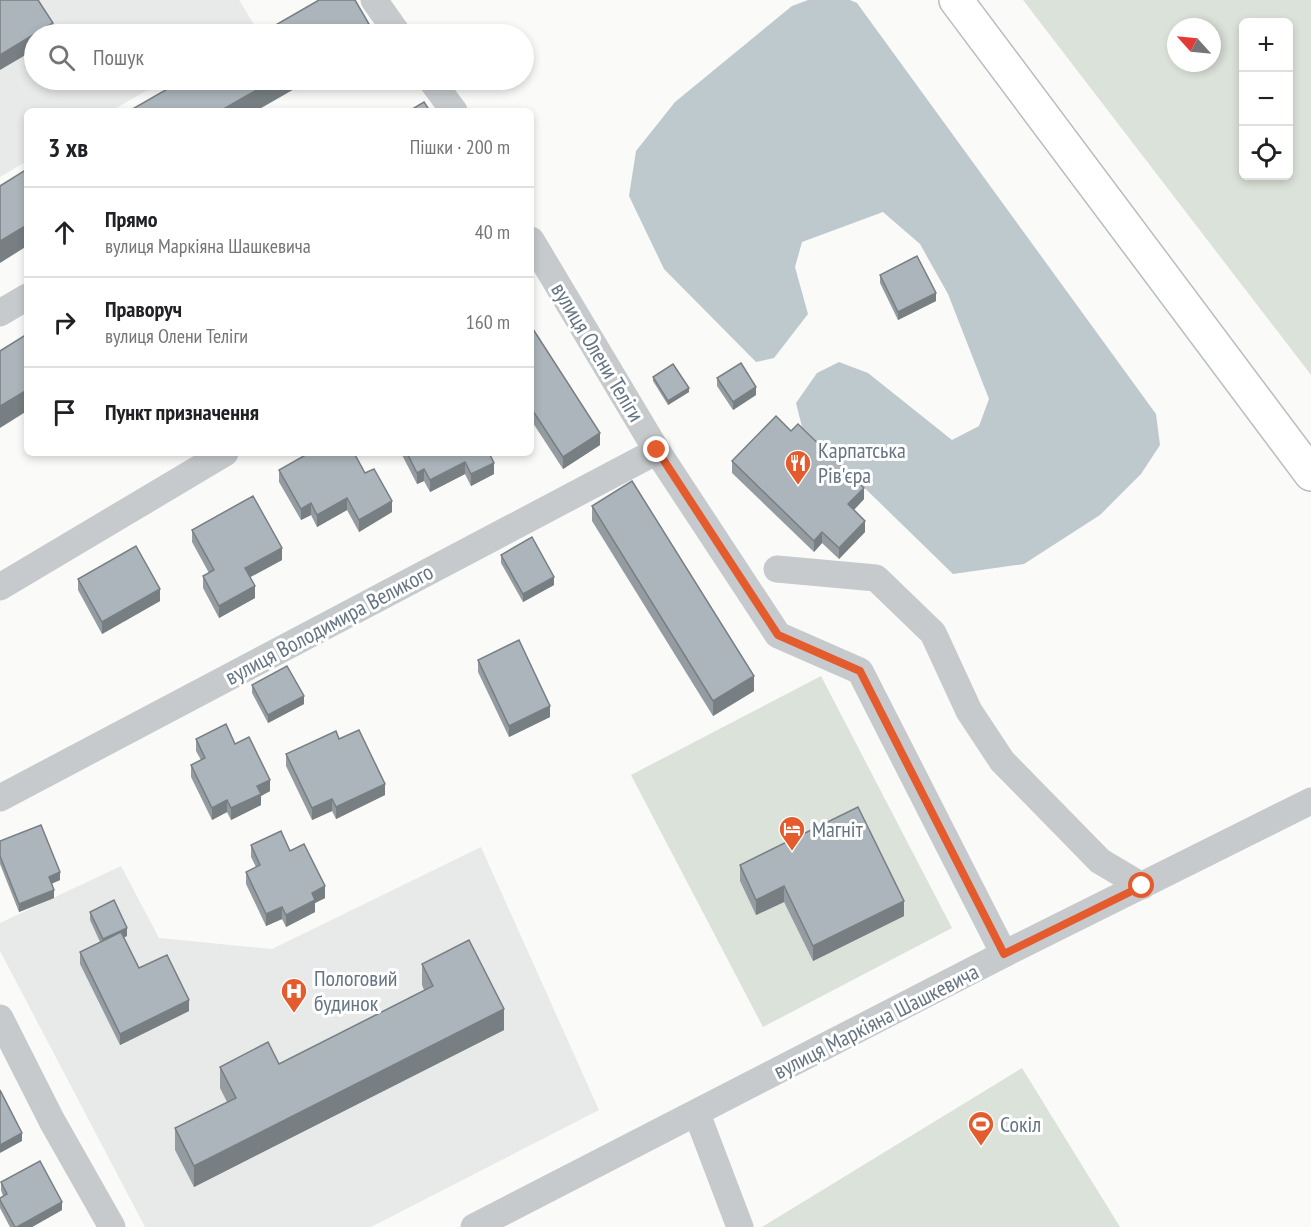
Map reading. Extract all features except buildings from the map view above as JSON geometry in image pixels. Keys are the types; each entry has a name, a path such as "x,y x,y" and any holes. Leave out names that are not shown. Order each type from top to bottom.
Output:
{"highway":[{"path":"956,0 1311,474"}],"street":[{"path":"374,0 392,24"},
{"path":"437,90 448,108"},
{"name":"вулиця Олени Теліги","path":"534,245 657,450 778,635 860,671 1004,954"},
{"path":"0,313 24,299"},
{"name":"вулиця Володимира Великого","path":"0,798 657,450"},
{"path":"0,587 220,456"},
{"path":"777,569 876,578 933,633 969,711 1002,761 1100,861 1142,886"},
{"name":"вулиця Маркіяна Шашкевича","path":"474,1227 1004,954 1311,801"},
{"path":"0,1018 52,1121 112,1227"},
{"path":"697,1114 740,1227"}],"shaded area":[{"path":"0,0 239,0 254,24 24,24 24,90 148,90 116,108 24,108 24,163 0,177"},
{"path":"808,0 850,0 857,3 1156,414 1160,445 1141,474 1100,515 1024,564 953,574 802,427 796,403 817,373 839,362 868,373 952,440 979,426 989,399 948,294 920,244 883,212 802,242 795,267 808,314 774,358 756,362 664,269 629,196 636,151 675,102 792,6"},
{"path":"1023,0 1311,0 1311,375"},
{"name":"Магніт","path":"821,676 952,928 763,1027 631,775"},
{"name":"Пологовий будинок","path":"481,847 599,1110 371,1227 145,1227 0,951 0,923 121,866 159,938 272,949"},
{"name":"Сокіл","path":"1022,1068 1120,1227 762,1227"}],"place":[{"name":"Карпатська Рів'єра","path":"798,486"},
{"name":"Магніт","path":"792,852"},
{"name":"Пологовий будинок","path":"294,1014"},
{"name":"Сокіл","path":"981,1147"}],"route":[{"path":"657,450 778,635 860,671 1004,954 1142,886"}]}
